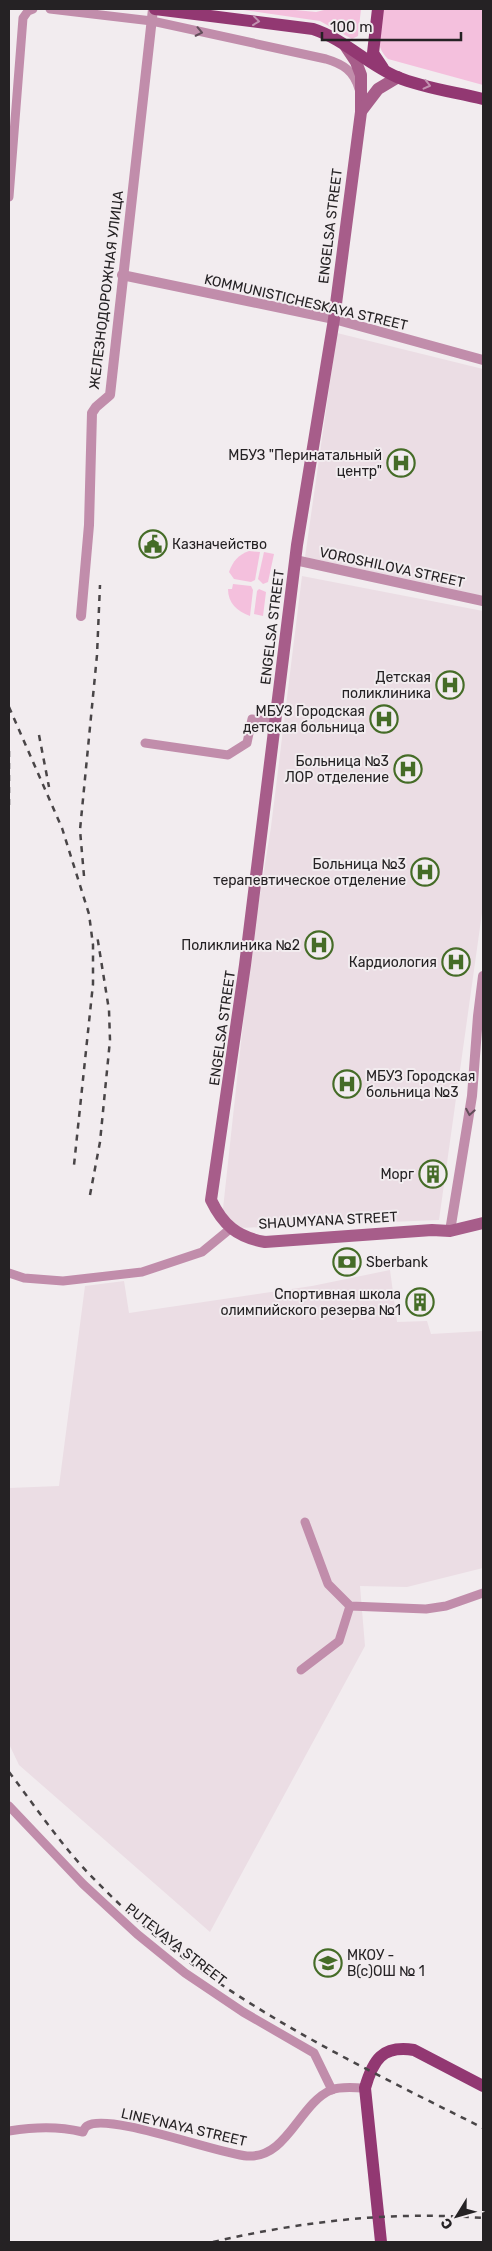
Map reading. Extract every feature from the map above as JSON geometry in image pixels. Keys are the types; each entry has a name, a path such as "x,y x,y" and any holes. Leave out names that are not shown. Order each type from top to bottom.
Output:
{"main road":[{"path":"378,9 374,57 381,67 397,77"},
{"path":"153,13 291,25 320,31 397,77 483,98"},
{"name":"ENGELSA STREET","path":"230,1229 217,1213 212,1200 245,966 295,560 334,319 361,112 361,75 356,62 345,46"},
{"path":"361,112 378,89 397,77"},
{"name":"SHAUMYANA STREET","path":"230,1229 253,1240 265,1242 432,1230 450,1231 483,1223"},
{"path":"381,2242 365,2088 368,2076 380,2055 389,2050 402,2048 429,2056 483,2086"}],"street":[{"path":"9,197 23,18 28,11 33,9"},
{"path":"50,9 153,13 339,63 356,79 360,91 361,112"},
{"name":"ЖЕЛЕЗНОДОРОЖНАЯ УЛИЦА","path":"81,616 89,525 92,413 110,395 153,13"},
{"name":"KOMMUNISTICHESKAYA STREET","path":"122,276 334,319 483,360"},
{"name":"VOROSHILOVA STREET","path":"295,560 483,602"},
{"path":"146,743 228,755 247,743 252,719 275,722"},
{"path":"450,1231 472,1096 483,976"},
{"path":"9,1273 24,1278 62,1281 142,1272 202,1252 230,1229"},
{"path":"305,1522 328,1584 350,1606 426,1609 446,1606 483,1593"},
{"path":"301,1670 339,1641 350,1606"},
{"name":"PUTEVAYA STREET","path":"9,1806 83,1884 137,1934 186,1973 243,2012 314,2053 332,2090"},
{"path":"332,2090 365,2088"},
{"name":"LINEYNAYA STREET","path":"9,2131 35,2127 62,2127 83,2132 87,2126 95,2124 122,2125 228,2153 247,2156 259,2155 274,2148 321,2096 332,2090"}],"shaded area":[{"path":"236,9 285,9 316,12 328,9 361,9 358,36 352,39 320,21"},
{"path":"381,9 483,9 483,85 388,59 380,48 378,36"},
{"name":"МБУЗ \"Перинатальный центр\"","path":"337,333 483,369 483,596 305,557"},
{"path":"249,551 260,552 255,580 251,582 234,579 229,572 232,565 242,554"},
{"path":"264,552 274,554 268,582 263,584 258,579"},
{"name":"МБУЗ Городская больница №3","path":"302,576 483,611 482,913 439,1220 239,1228 222,1218 251,950 271,827"},
{"path":"233,584 251,586 253,590 250,616 237,609 232,602 228,589 232,589"},
{"path":"259,589 266,592 263,616 254,614 257,591"},
{"path":"390,1270 397,1322 427,1321 431,1334 483,1331 483,1568 407,1587 360,1586 365,1646 210,1932 19,1765 9,1744 9,1488 59,1486 85,1286 124,1281 129,1313 312,1286"}],"railway":[{"path":"84,876 80,830 97,655 100,585"},
{"path":"9,707 62,828 89,914 93,945 93,984 74,1165"},
{"path":"39,735 49,787"},
{"path":"9,751 9,807"},
{"path":"90,1195 100,1142 110,1040 109,1010 97,935"},
{"path":"9,1772 52,1830 99,1884 141,1923 185,1959 232,1992 280,2022 381,2077 483,2128"},
{"path":"213,2242 280,2228 347,2220 414,2216 483,2218"}],"place":[{"name":"МБУЗ \"Перинатальный центр\"","path":"401,463"},
{"name":"Казначейство","path":"153,544"},
{"name":"Детская поликлиника","path":"450,685"},
{"name":"МБУЗ Городская детская больница","path":"384,719"},
{"name":"Больница №3 ЛОР отделение","path":"408,769"},
{"name":"Больница №3 терапевтическое отделение","path":"425,872"},
{"name":"Поликлиника №2","path":"319,945"},
{"name":"Кардиология","path":"456,962"},
{"name":"МБУЗ Городская больница №3","path":"347,1084"},
{"name":"Морг","path":"433,1174"},
{"name":"Sberbank","path":"347,1262"},
{"name":"Спортивная школа олимпийского резерва №1","path":"420,1302"},
{"name":"МКОУ - В(с)ОШ № 1","path":"328,1963"}]}
